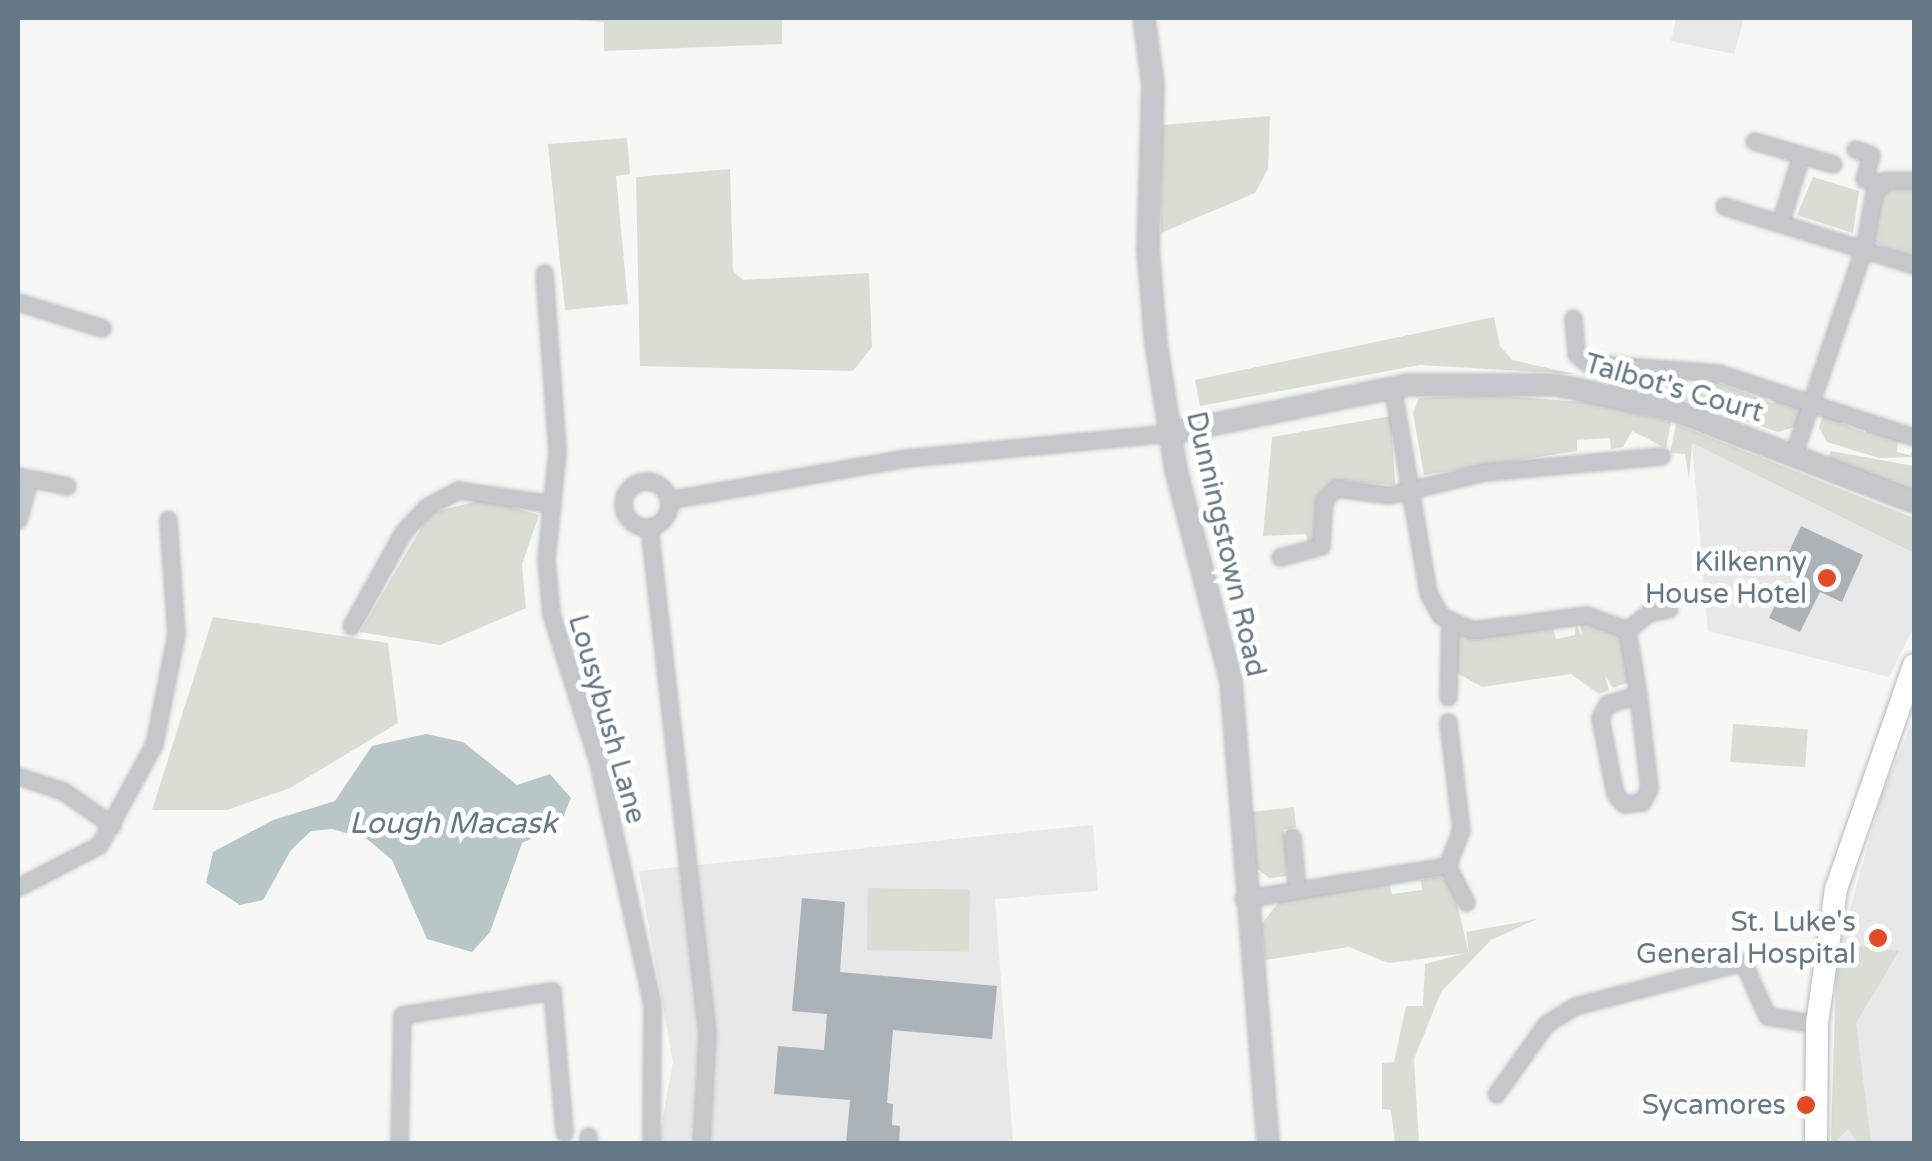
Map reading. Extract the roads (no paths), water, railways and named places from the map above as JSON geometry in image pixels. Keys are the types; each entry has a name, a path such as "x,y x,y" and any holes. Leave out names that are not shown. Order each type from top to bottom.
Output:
{"main road":[{"path":"1816,1144 1817,1024 1842,862 1914,665"}],"street":[{"name":"Dunningstown Road","path":"1144,18 1154,86 1148,249 1171,433 1231,681 1243,899 1268,1144"},
{"path":"1754,141 1833,164"},
{"path":"1855,149 1871,155 1864,178 1882,183 1914,180"},
{"path":"1782,220 1801,155"},
{"path":"1794,452 1864,248 1882,183"},
{"path":"1724,206 1782,220 1914,265"},
{"name":"Lousybush Lane","path":"544,273 556,452 551,614 598,762 652,1004 651,1144"},
{"path":"18,302 102,328"},
{"path":"1573,318 1576,354 1587,364 1718,372 1814,399 1914,436"},
{"name":"Talbot's Court","path":"1171,433 1392,386 1599,391 1794,452 1914,502"},
{"path":"1392,386 1428,593 1450,623 1452,689"},
{"path":"668,500 906,458 1171,433"},
{"path":"1280,557 1321,546 1324,500 1336,488 1372,495 1637,447 1661,456"},
{"path":"18,520 23,478 67,486"},
{"path":"649,527 666,515 668,500 652,482 630,487 623,508 649,527 706,1034 701,1144"},
{"path":"351,626 402,532 426,507 458,490 552,504"},
{"path":"18,887 88,853 112,824 154,744 176,634 168,519"},
{"path":"1627,630 1648,613 1670,609"},
{"path":"1450,623 1472,630 1587,615 1627,630"},
{"path":"1627,630 1638,695 1649,788 1642,802 1624,804 1614,794 1600,718 1607,704 1638,695"},
{"path":"1446,866 1461,830 1448,722"},
{"path":"18,776 63,792 112,824"},
{"path":"1292,836 1297,890"},
{"path":"1243,899 1446,866"},
{"path":"1446,866 1466,902"},
{"path":"1496,1094 1546,1024 1574,1006 1743,962 1767,1016 1817,1024"},
{"path":"399,1144 402,1015 552,991 564,1132"}],"water":[{"name":"Lough Macask","path":"426,734 463,742 517,785 550,774 571,798 560,825 522,843 490,932 472,952 427,939 392,860 367,839 332,829 311,831 291,850 263,900 240,905 206,883 213,852 273,820 335,801 372,746"}],"place":[{"name":"Kilkenny House Hotel","path":"1827,578"},
{"name":"St. Luke's General Hospital","path":"1878,938"},
{"name":"Sycamores","path":"1806,1105"}]}
